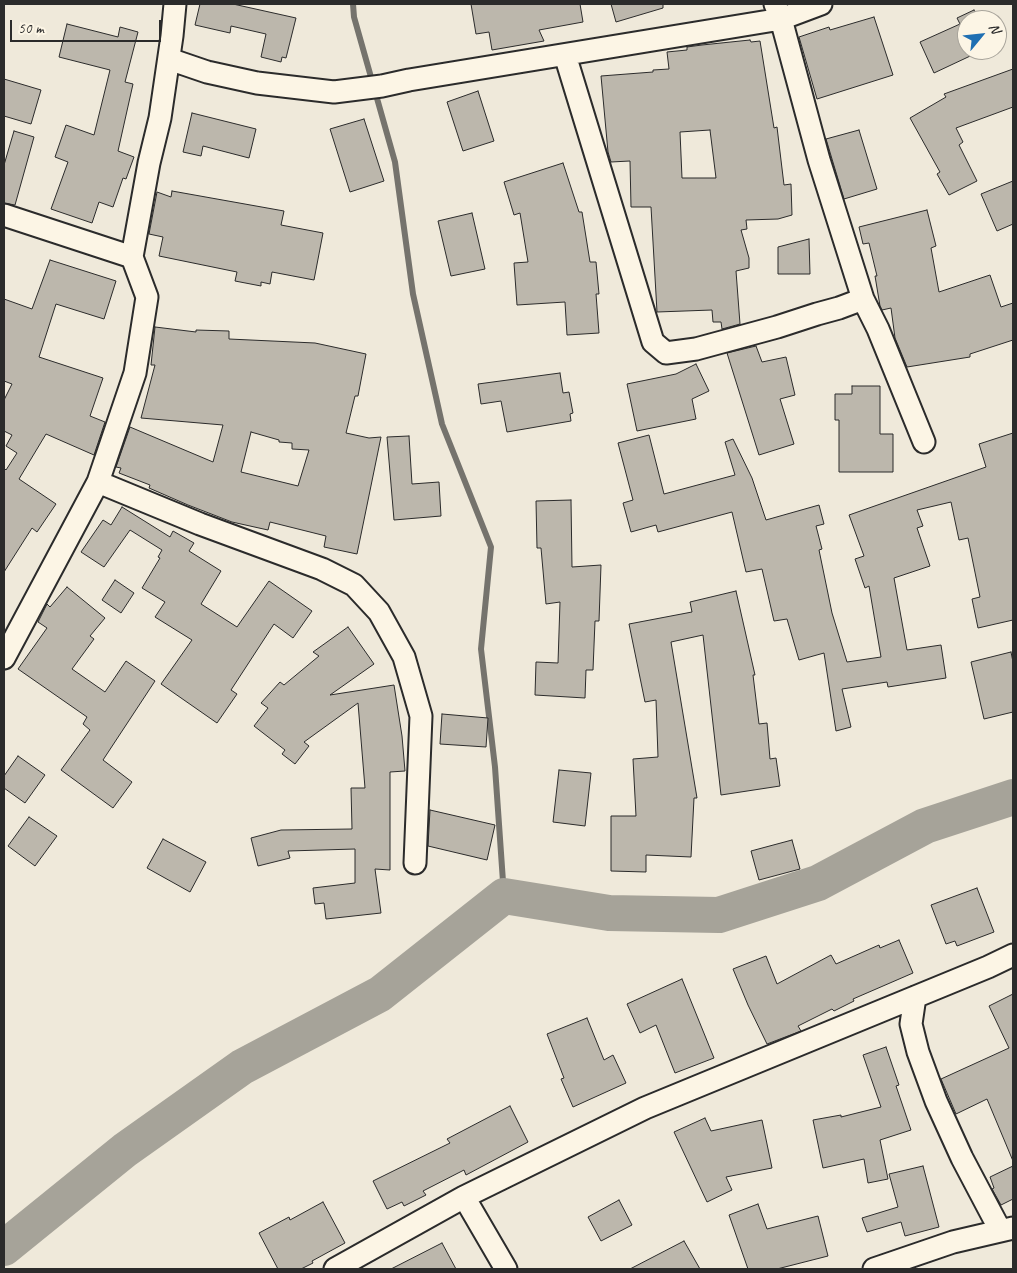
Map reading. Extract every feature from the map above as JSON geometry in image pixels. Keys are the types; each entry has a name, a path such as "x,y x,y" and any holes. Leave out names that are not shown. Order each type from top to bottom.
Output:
{"street":[{"path":"4,658 98,482 135,373 147,297 132,257 149,163 160,118 175,4"},
{"path":"169,59 208,72 257,83 334,92 382,86 408,80 565,55 778,11 821,4"},
{"path":"778,11 819,160 863,298 878,329 924,442"},
{"path":"565,55 653,342 666,353 696,349 777,327 839,308 863,298"},
{"path":"4,215 132,257"},
{"path":"98,482 200,524 322,569 354,585 379,612 404,657 421,716 415,862"},
{"path":"335,1269 464,1197 645,1108 1013,955"},
{"path":"874,1269 953,1242 1007,1229 959,1150 936,1100 918,1052 911,1024 915,997"},
{"path":"464,1197 506,1269"}],"building":[{"path":"200,4 233,4 296,18 286,58 282,57 281,62 261,57 266,34 231,26 230,33 195,25"},
{"path":"471,4 580,4 583,22 539,30 544,41 492,50 489,32 476,34"},
{"path":"611,4 663,4 663,8 616,22"},
{"path":"874,17 893,75 817,99 799,37 829,27 830,30"},
{"path":"67,24 118,37 120,27 138,32 125,82 133,84 118,151 134,157 126,179 123,178 113,207 99,202 92,223 51,209 68,162 55,157 66,125 94,135 110,70 59,57"},
{"path":"957,25 957,60 962,60 934,73 920,42"},
{"path":"750,40 751,42 760,41 774,128 777,127 784,185 791,184 792,215 778,219 746,220 747,229 741,230 749,258 749,268 736,271 740,324 722,329 721,322 713,322 712,310 657,312 651,207 631,207 630,161 611,162 608,152 601,76 669,69 667,52 687,50 687,47","holes":["710,130 716,178 682,178 680,132"]},
{"path":"1013,69 1013,107 956,128 963,142 959,145 977,181 949,195 937,174 940,172 910,118 946,97 944,94"},
{"path":"4,79 41,90 31,124 4,116"},
{"path":"478,91 494,141 463,151 447,102"},
{"path":"192,113 256,129 249,158 203,146 201,156 183,152"},
{"path":"364,119 384,181 350,192 330,129"},
{"path":"859,130 877,189 844,199 826,139"},
{"path":"14,131 34,137 15,205 4,203 4,165"},
{"path":"563,163 579,212 582,212 590,262 596,262 599,294 596,294 599,333 567,335 565,302 517,305 514,263 528,262 520,213 514,215 504,182"},
{"path":"1013,181 1013,224 997,231 981,194"},
{"path":"172,191 284,211 281,225 323,233 314,280 272,272 270,284 261,282 261,286 235,281 237,272 159,256 163,237 149,234 157,192 171,197"},
{"path":"927,210 936,246 931,248 939,292 990,275 1001,307 1013,303 1013,340 970,354 970,357 907,367 895,338 891,308 882,310 880,306 875,276 877,276 869,243 863,244 859,227"},
{"path":"472,213 485,269 451,276 438,221"},
{"path":"809,239 810,274 778,274 778,247"},
{"path":"50,260 116,281 104,319 56,304 39,357 103,378 90,416 105,422 94,455 46,434 19,479 56,504 37,532 32,528 4,572 4,468 6,470 17,453 6,446 12,435 4,431 4,400 12,384 4,381 4,299 32,309"},
{"path":"155,327 196,332 196,330 229,331 229,339 315,343 366,354 358,396 355,396 346,433 369,438 381,437 357,554 324,547 326,536 270,522 268,530 232,522 188,505 149,488 150,485 119,473 121,468 116,467 130,427 213,462 223,425 141,418 155,365 151,365","holes":["251,432 279,440 279,442 292,443 292,449 309,450 298,486 241,472"]},
{"path":"756,346 762,362 786,357 795,395 780,399 794,444 759,455 727,353"},
{"path":"696,364 709,391 692,399 696,419 637,431 627,384 676,374"},
{"path":"560,373 563,393 569,392 573,413 570,414 571,421 507,432 501,401 481,404 478,384"},
{"path":"852,386 880,386 880,434 893,434 893,472 839,472 839,420 835,420 835,394 852,394"},
{"path":"1013,433 1013,620 978,628 972,599 980,597 968,538 959,540 951,502 917,510 923,526 917,528 930,566 894,578 907,650 941,645 946,678 888,687 887,682 842,689 851,727 836,731 824,653 799,660 787,619 774,621 762,569 746,572 732,512 658,532 656,525 631,532 623,503 633,500 618,443 649,435 664,494 735,475 725,442 733,439 752,478 766,520 819,505 824,524 816,526 822,549 819,550 832,613 847,662 881,657 869,586 865,588 855,559 864,556 849,515 986,467 979,444"},
{"path":"409,436 412,484 439,482 441,516 394,520 387,437"},
{"path":"571,500 572,567 601,565 599,621 595,621 593,670 586,670 585,698 535,695 536,662 558,663 560,602 546,604 541,548 537,548 536,501"},
{"path":"122,507 170,537 173,531 194,543 189,551 221,571 201,604 237,627 269,581 312,611 293,638 274,624 231,690 237,694 217,723 161,684 192,640 155,617 165,602 142,588 160,558 158,557 162,550 130,530 104,567 81,552 103,520 111,525"},
{"path":"115,580 134,593 121,613 102,600"},
{"path":"67,587 105,618 90,636 94,639 72,669 105,692 126,661 155,681 103,760 132,782 113,808 61,770 90,730 83,724 87,717 18,669 47,628 38,622 47,604 50,607"},
{"path":"736,591 755,675 753,675 759,724 767,723 770,759 776,758 780,786 721,795 703,635 671,642 697,798 694,798 691,857 646,855 646,872 611,871 611,816 636,816 633,759 658,757 656,700 645,702 629,624 692,612 690,602"},
{"path":"348,627 374,664 330,695 394,685 405,771 390,772 390,870 375,869 381,913 326,919 324,903 315,904 313,888 355,883 355,849 288,851 290,858 258,866 251,838 281,830 352,829 351,788 365,788 358,703 304,742 309,746 295,764 282,754 285,750 254,726 268,708 261,703 280,682 284,685 319,656 313,652"},
{"path":"1011,652 1013,662 1013,712 984,719 971,662"},
{"path":"442,714 488,718 486,747 440,744"},
{"path":"18,756 45,775 25,803 4,788 4,776"},
{"path":"559,770 591,773 585,826 553,822"},
{"path":"430,810 495,825 487,860 428,846"},
{"path":"29,817 57,836 35,866 8,846"},
{"path":"163,839 206,862 190,892 147,868"},
{"path":"792,840 800,869 759,880 751,851"},
{"path":"977,888 994,932 957,946 955,941 946,944 931,905"},
{"path":"899,940 913,973 853,999 854,1001 834,1011 832,1009 798,1026 801,1031 767,1044 733,969 766,956 777,984 831,955 836,964 879,945 880,948"},
{"path":"682,979 714,1058 675,1073 656,1025 640,1033 627,1004"},
{"path":"1013,994 1013,1161 987,1099 956,1114 941,1079 1009,1048 989,1006"},
{"path":"587,1018 604,1060 613,1055 626,1083 573,1107 561,1079 564,1078 547,1034"},
{"path":"886,1047 899,1085 896,1086 911,1130 880,1140 888,1179 868,1183 864,1159 823,1168 813,1120 841,1115 841,1117 881,1107 863,1055"},
{"path":"510,1106 528,1142 466,1175 464,1170 423,1191 426,1195 404,1206 402,1202 387,1209 373,1181 450,1143 447,1139"},
{"path":"705,1118 711,1131 762,1120 772,1168 726,1177 732,1190 707,1202 674,1132"},
{"path":"923,1166 939,1227 905,1236 901,1222 867,1232 862,1218 898,1207 889,1174"},
{"path":"1013,1166 1013,1199 1001,1205 992,1189 994,1188 990,1177"},
{"path":"619,1200 632,1225 601,1241 588,1217"},
{"path":"323,1202 345,1243 301,1269 278,1269 259,1233 289,1217 290,1220"},
{"path":"758,1204 767,1229 818,1216 828,1256 777,1269 748,1269 729,1215"},
{"path":"684,1241 700,1269 630,1269"},
{"path":"442,1243 456,1269 391,1269"}],"waterway":[{"path":"353,4 354,17 395,162 413,294 442,424 491,547 481,649 495,767 504,896"},
{"path":"4,1248 125,1150 242,1067 380,994 504,896 609,913 719,915 818,883 925,826 1013,797"}]}
